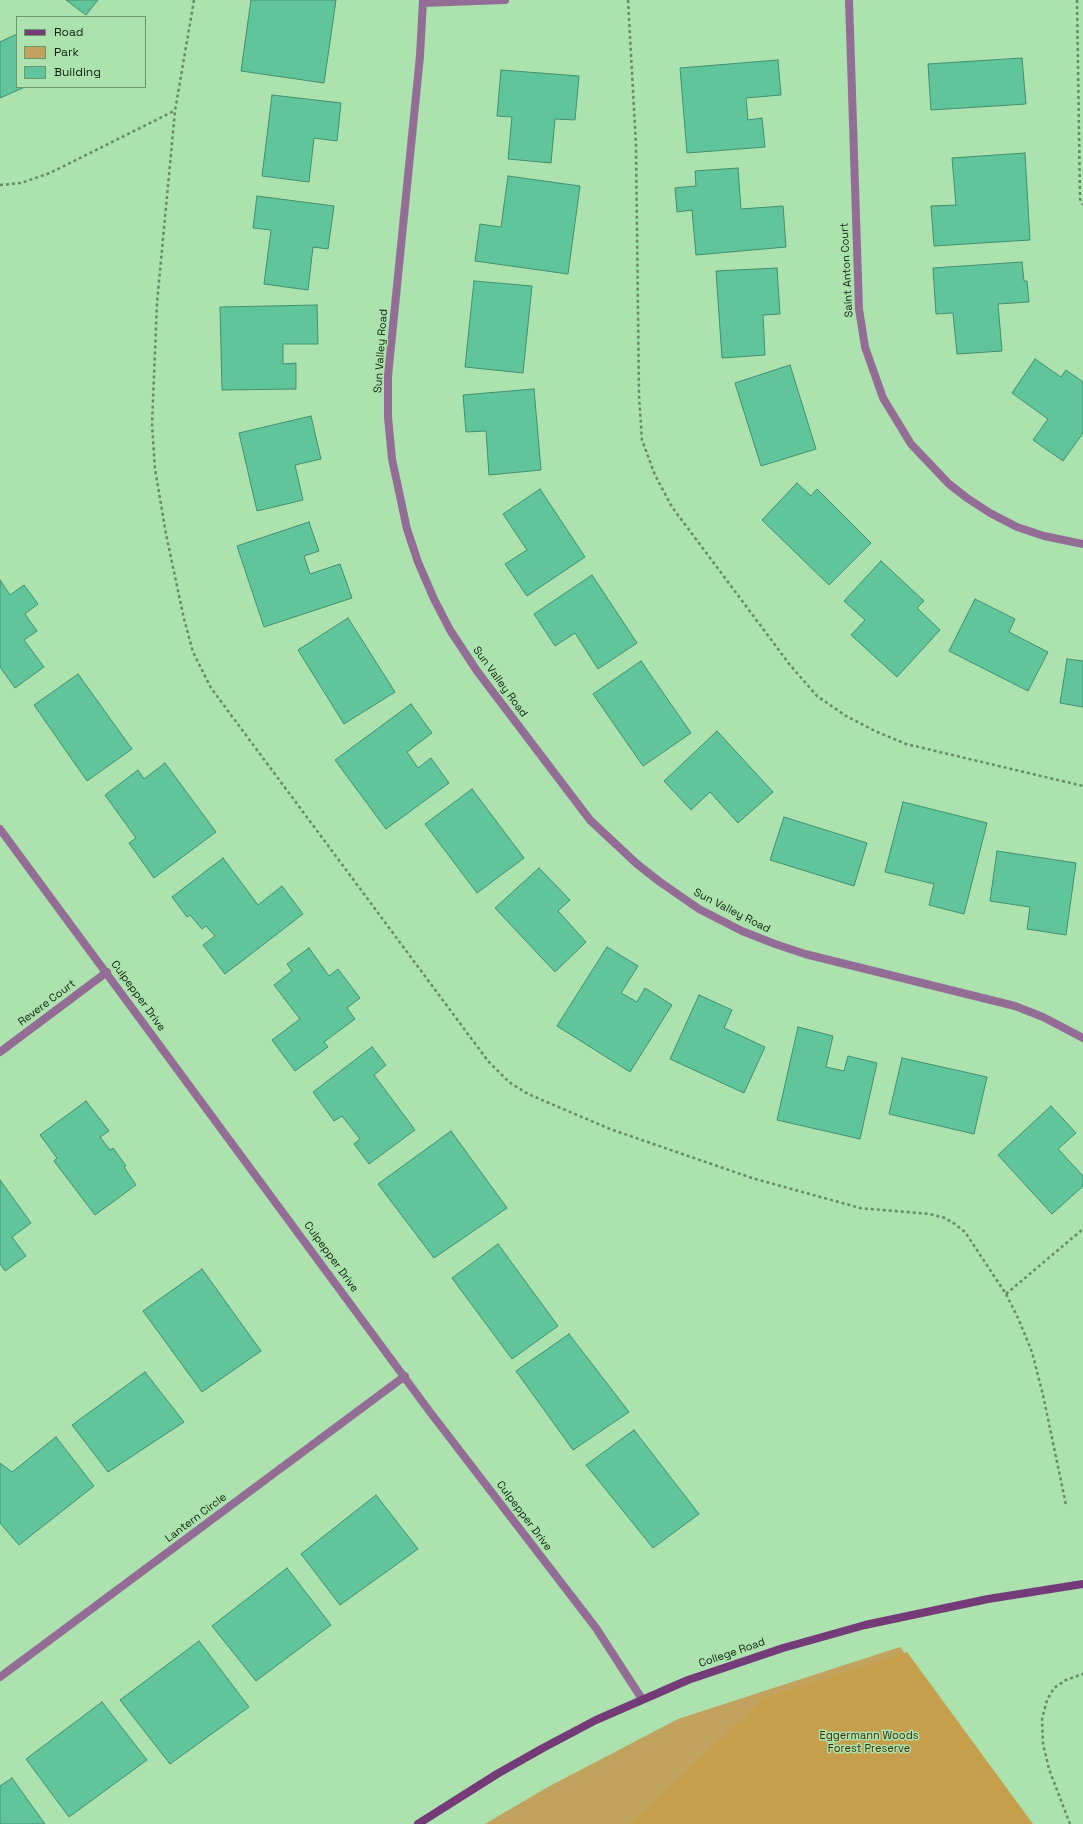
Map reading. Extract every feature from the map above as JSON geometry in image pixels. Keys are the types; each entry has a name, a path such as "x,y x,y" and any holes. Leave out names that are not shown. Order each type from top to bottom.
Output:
{"main road":[{"name":"College Road","path":"418,1824 491,1777 543,1748 596,1720 688,1680 783,1648 865,1625 988,1599 1083,1584"}],"street":[{"path":"423,1 504,0"},
{"name":"Saint Anton Court","path":"849,0 859,309 865,347 883,398 911,444 949,484 967,498 990,513 1017,527 1044,536 1083,544"},
{"name":"Sun Valley Road","path":"423,1 421,50 388,376 388,417 393,466 407,529 418,562 434,599 450,630 477,671 590,820 637,864 699,909 742,931 775,944 805,954 1015,1006 1043,1017 1083,1038"},
{"name":"Culpepper Drive","path":"0,829 405,1376 596,1628 642,1699"},
{"name":"Revere Court","path":"0,1052 107,972"},
{"name":"Lantern Circle","path":"0,1678 405,1376"}],"path":[{"path":"194,0 175,111 157,303 152,424 156,469 166,534 184,619 193,652 211,688 488,1061 509,1082 528,1094 610,1130 752,1178 860,1208 930,1214 945,1218 965,1232 1006,1294 1032,1352 1043,1395 1066,1505"},
{"path":"628,0 636,145 639,396 642,440 655,475 672,507 790,665 817,696 846,716 874,731 906,744 1083,786"},
{"path":"1077,0 1080,199 1083,205"},
{"path":"0,185 21,183 50,173 175,111"},
{"path":"1006,1294 1083,1229"},
{"path":"1070,1824 1049,1769 1043,1744 1042,1719 1047,1700 1054,1688 1066,1680 1083,1674"}],"green space":[{"name":"Eggermann Woods Forest Preserve","path":"900,1647 1031,1824 485,1824 546,1788 678,1719"},
{"name":"Eggermann Woods Forest Preserve","path":"907,1652 1033,1824 630,1824 764,1698"}],"building":[{"path":"66,0 98,0 86,15"},
{"path":"251,0 336,0 324,83 241,71"},
{"path":"16,34 16,88 23,88 0,98 0,42"},
{"path":"1022,58 1026,104 931,110 928,64"},
{"path":"778,60 781,95 746,98 748,120 762,118 765,147 687,153 680,68"},
{"path":"501,70 579,76 575,120 555,119 551,163 508,159 512,117 497,116"},
{"path":"272,95 341,103 337,141 314,138 309,182 262,176"},
{"path":"1025,153 1030,240 934,246 931,206 956,205 952,158"},
{"path":"738,168 741,209 783,206 786,247 696,255 692,210 677,212 675,188 696,186 695,171"},
{"path":"508,176 580,186 568,274 475,261 480,224 501,227"},
{"path":"257,196 334,206 328,249 313,247 308,290 264,284 271,230 253,228"},
{"path":"1022,262 1024,281 1027,281 1029,302 998,304 1002,351 957,354 953,313 936,314 933,268"},
{"path":"777,268 780,314 763,315 765,355 722,358 716,271"},
{"path":"474,281 532,286 523,373 465,367"},
{"path":"317,305 318,344 283,344 283,364 296,363 296,389 222,390 220,307"},
{"path":"1035,359 1061,377 1066,370 1083,382 1083,433 1063,461 1033,440 1048,419 1012,393"},
{"path":"790,365 816,449 761,466 735,383"},
{"path":"534,389 541,470 489,475 486,431 466,432 463,395"},
{"path":"311,416 321,459 295,465 303,500 257,511 239,433"},
{"path":"797,483 811,496 817,489 871,543 829,585 762,520"},
{"path":"540,489 585,557 527,596 505,564 527,550 503,514"},
{"path":"309,522 319,551 304,556 310,574 340,564 352,598 264,627 237,546"},
{"path":"881,561 924,601 917,608 940,630 897,677 851,635 865,620 844,601"},
{"path":"592,575 637,643 598,669 575,633 555,646 534,614"},
{"path":"0,580 10,595 24,585 38,604 25,614 37,631 24,640 44,667 15,688 0,667"},
{"path":"975,599 1015,619 1009,632 1048,652 1028,691 949,651"},
{"path":"348,618 395,692 344,724 298,650"},
{"path":"1067,659 1083,661 1083,707 1060,703"},
{"path":"641,661 691,733 643,766 593,694"},
{"path":"78,674 132,749 87,781 34,705"},
{"path":"411,704 432,733 407,752 418,768 431,758 449,783 386,829 335,760"},
{"path":"717,731 773,792 738,823 710,792 691,810 664,781"},
{"path":"165,763 216,832 154,878 129,843 136,838 105,795 138,770 144,779"},
{"path":"472,789 524,858 477,893 425,824"},
{"path":"903,802 987,823 964,914 929,905 934,884 885,872"},
{"path":"784,817 867,843 854,886 770,860"},
{"path":"997,851 1076,863 1066,935 1027,929 1030,907 990,901"},
{"path":"223,858 258,905 282,886 303,914 225,974 203,945 215,936 206,926 202,929 190,915 187,917 172,897"},
{"path":"539,868 570,900 558,911 586,942 555,972 495,908"},
{"path":"607,947 638,966 621,993 637,1002 645,988 672,1005 630,1072 557,1026"},
{"path":"309,948 329,976 338,969 360,998 347,1008 355,1019 324,1042 328,1047 295,1071 272,1040 300,1019 274,985 292,971 287,964"},
{"path":"699,995 732,1010 724,1028 765,1047 744,1093 670,1059"},
{"path":"798,1027 833,1036 826,1067 844,1071 848,1056 877,1063 860,1139 777,1120"},
{"path":"372,1047 386,1065 374,1075 415,1130 369,1164 354,1144 360,1139 342,1116 334,1121 313,1092"},
{"path":"902,1058 987,1077 974,1134 889,1114"},
{"path":"86,1101 109,1131 100,1137 110,1150 113,1148 126,1166 124,1167 136,1185 95,1215 54,1161 57,1158 40,1135"},
{"path":"1051,1106 1076,1133 1058,1149 1083,1176 1083,1186 1052,1214 998,1155"},
{"path":"451,1131 507,1208 434,1258 378,1184"},
{"path":"0,1180 31,1223 12,1237 26,1256 5,1271 0,1264"},
{"path":"498,1244 558,1326 512,1359 452,1278"},
{"path":"202,1269 261,1351 202,1392 143,1311"},
{"path":"569,1334 629,1412 573,1450 516,1371"},
{"path":"145,1372 184,1422 108,1472 72,1425"},
{"path":"634,1430 699,1514 653,1548 586,1465"},
{"path":"56,1437 94,1486 19,1545 0,1523 0,1463 12,1472"},
{"path":"376,1495 418,1549 340,1605 301,1554"},
{"path":"287,1568 331,1625 256,1681 212,1626"},
{"path":"199,1641 249,1707 170,1764 120,1700"},
{"path":"102,1702 147,1760 69,1817 26,1759"},
{"path":"12,1778 45,1824 0,1824 0,1786"}]}
